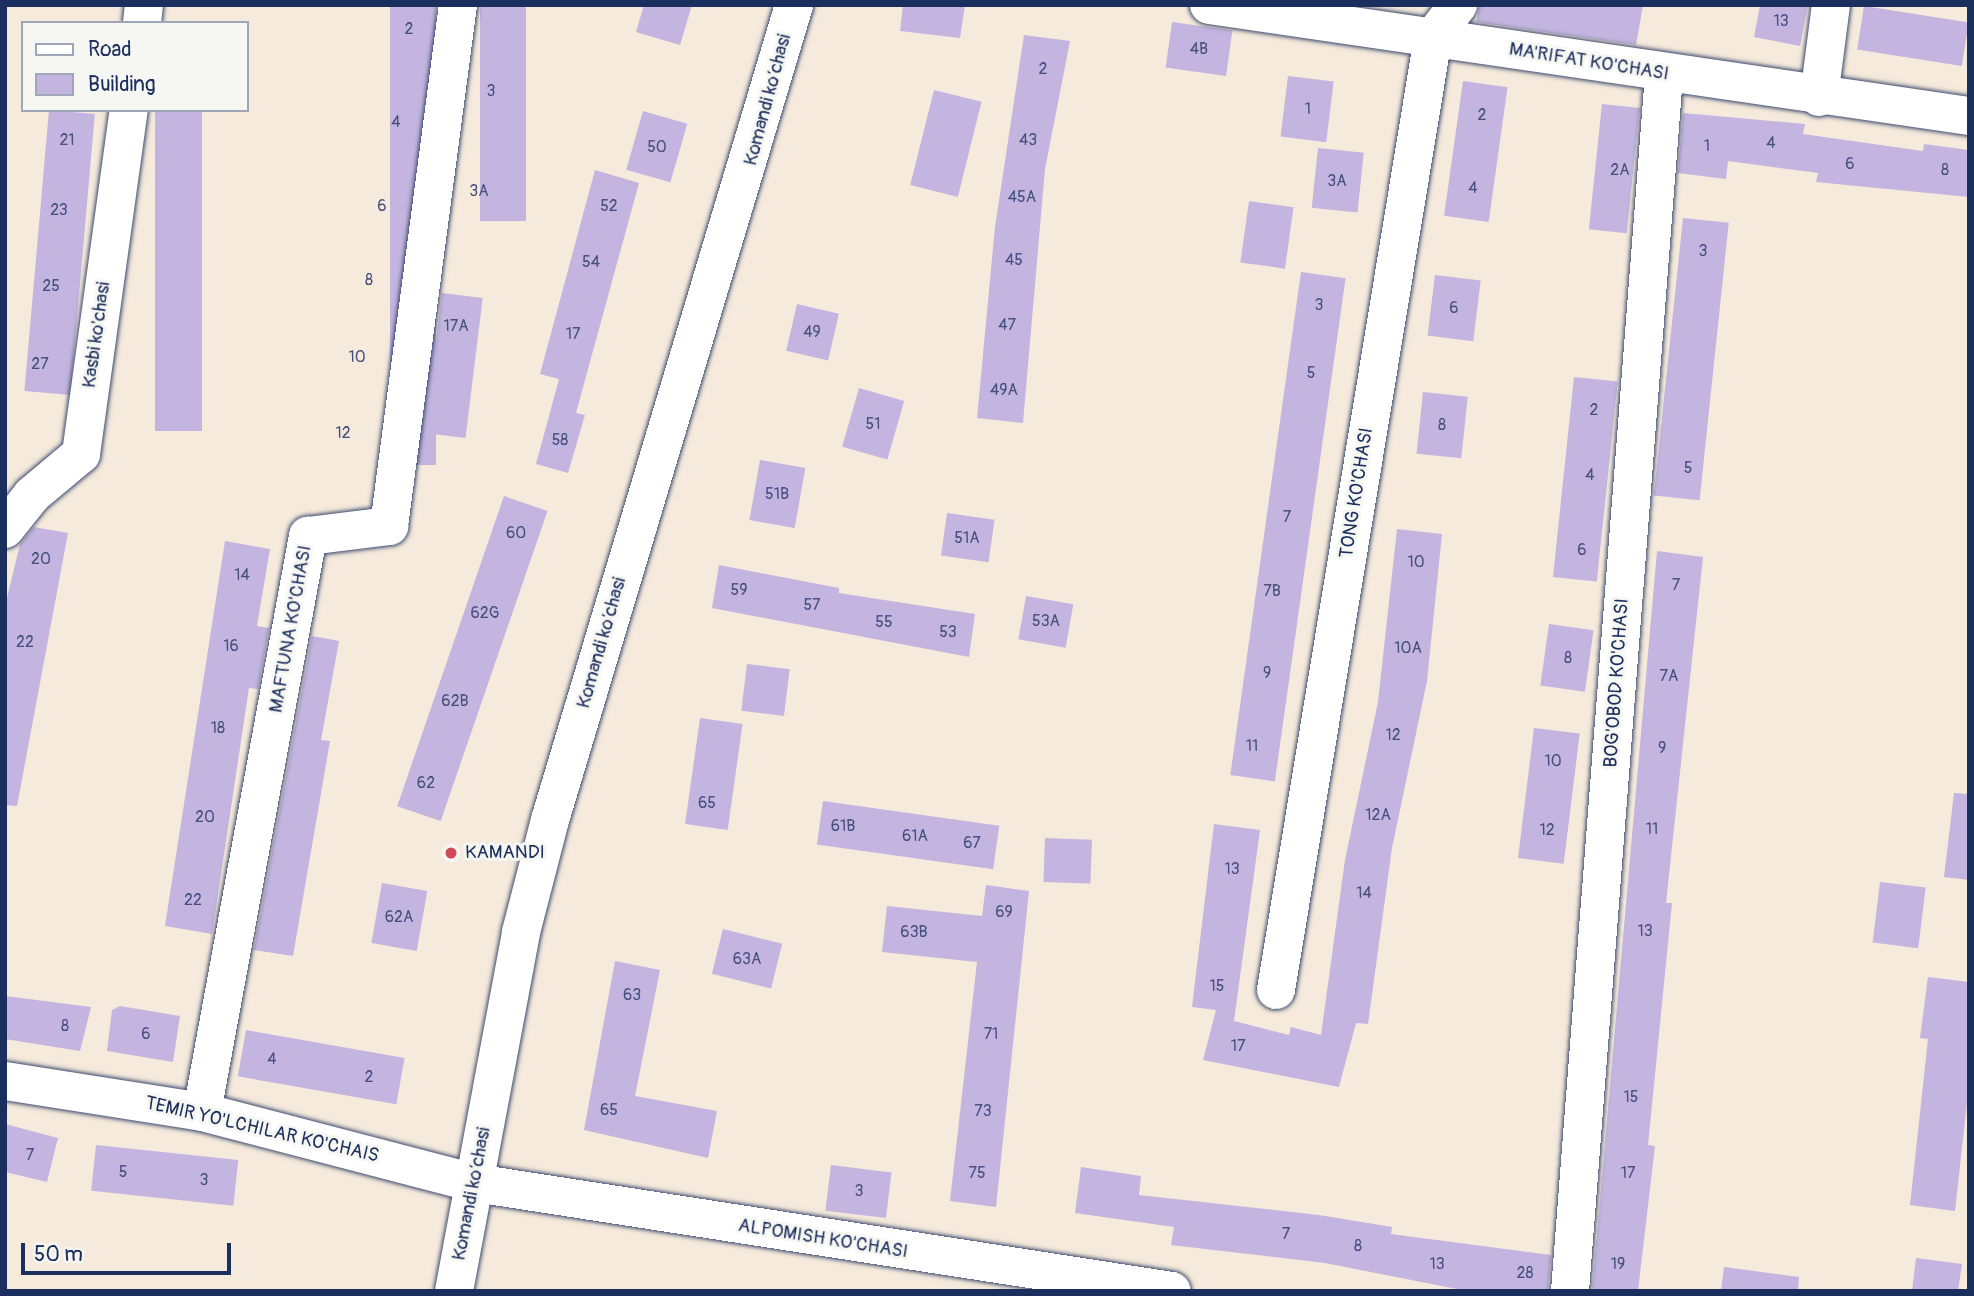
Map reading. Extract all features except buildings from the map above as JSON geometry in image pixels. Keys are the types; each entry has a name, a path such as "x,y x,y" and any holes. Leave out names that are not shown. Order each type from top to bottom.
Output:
{"street":[{"name":"MAFTUNA KO'CHASI","path":"202,1112 308,536 389,526 458,5"},
{"name":"Komandi ko‘chasi","path":"454,1291 521,932 550,820 794,5"},
{"name":"MA'RIFAT KO'CHASI","path":"1209,5 1433,37 1664,75 1969,116"},
{"name":"TONG KO'CHASI","path":"1276,990 1433,37 1458,5"},
{"path":"1819,97 1831,5"},
{"name":"BOG'OBOD KO'CHASI","path":"1570,1291 1664,75"},
{"name":"Kasbi ko'chasi","path":"5,529 32,495 80,454 129,112"},
{"name":"TEMIR YO'LCHILAR KO'CHAIS","path":"5,1081 202,1112 475,1183"},
{"name":"ALPOMISH KO'CHASI","path":"475,1183 1172,1291"}],"place":[{"name":"KAMANDI","path":"451,853"}]}
